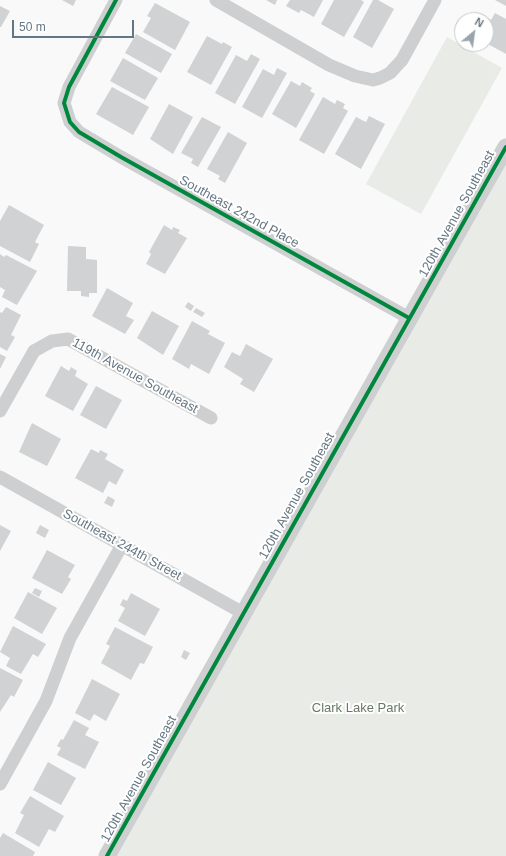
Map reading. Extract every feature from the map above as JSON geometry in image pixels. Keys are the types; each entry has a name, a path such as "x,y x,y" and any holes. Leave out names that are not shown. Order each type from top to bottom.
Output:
{"street":[{"name":"Southeast 242nd Place","path":"116,0 69,87 64,103 70,122 79,132 409,318"},
{"path":"216,0 329,64 355,76 373,80 390,72 402,60 435,0"},
{"name":"120th Avenue Southeast","path":"107,856 506,147"},
{"name":"119th Avenue Southeast","path":"0,411 34,351 52,341 68,339 211,418"},
{"name":"Southeast 244th Street","path":"0,477 243,613"},
{"path":"0,784 46,701 70,638 122,545"}],"green space":[{"path":"447,37 454,41 454,52 474,52 502,68 421,214 366,184"},
{"name":"Clark Lake Park","path":"506,147 506,856 107,856"}],"building":[{"path":"62,0 76,0 73,6"},
{"path":"266,0 277,0 275,5"},
{"path":"290,0 323,0 314,17 301,10 299,13 286,6"},
{"path":"334,0 361,0 364,2 344,37 321,24"},
{"path":"373,0 378,0 394,9 372,48 353,37"},
{"path":"495,0 506,0 506,6"},
{"path":"155,3 190,22 175,50 143,32 151,18 147,16"},
{"path":"0,6 10,11 1,27 0,27"},
{"path":"495,13 506,19 506,54 494,47"},
{"path":"136,34 172,54 161,73 125,53"},
{"path":"207,36 222,44 223,42 232,47 211,85 187,72"},
{"path":"251,54 260,59 235,104 215,93 236,55 247,61"},
{"path":"123,58 158,78 145,100 110,81"},
{"path":"277,68 287,73 262,118 242,107 263,69 274,75"},
{"path":"291,81 300,86 302,82 312,88 310,91 315,94 296,128 272,114"},
{"path":"112,87 149,107 133,135 96,114"},
{"path":"323,97 335,104 337,100 345,104 343,108 348,111 324,154 299,140"},
{"path":"169,104 193,117 173,154 150,139"},
{"path":"369,116 385,124 361,169 335,154 356,117 366,122"},
{"path":"202,117 221,127 198,167 191,163 193,159 181,153"},
{"path":"228,132 247,143 225,183 218,179 220,176 207,169"},
{"path":"9,205 44,225 35,242 39,244 30,262 0,246 0,221"},
{"path":"164,225 172,230 173,227 180,230 178,233 187,238 165,274 146,264 151,254 149,252"},
{"path":"68,246 86,247 86,259 97,260 97,293 89,293 89,297 81,296 81,291 67,291"},
{"path":"0,254 4,257 6,255 37,271 17,305 2,297 5,290 0,287"},
{"path":"107,288 133,303 126,316 134,320 125,334 92,316"},
{"path":"188,302 194,306 191,311 185,307"},
{"path":"6,307 21,315 11,335 15,337 7,351 0,347 0,312 2,313"},
{"path":"196,308 205,313 202,317 193,312"},
{"path":"152,311 179,326 163,355 137,338"},
{"path":"192,321 210,331 208,334 225,343 209,374 191,364 189,369 172,359"},
{"path":"246,344 273,359 254,392 240,384 243,379 224,367 232,352 240,356"},
{"path":"0,354 6,357 0,369"},
{"path":"61,366 69,371 71,367 77,371 75,376 88,384 73,411 45,396"},
{"path":"96,386 122,400 106,429 80,415"},
{"path":"32,423 61,439 47,466 19,452"},
{"path":"91,449 99,453 100,450 108,454 105,459 124,470 116,485 109,481 103,493 75,478"},
{"path":"108,496 115,500 112,507 104,503"},
{"path":"0,525 11,531 0,551"},
{"path":"40,525 49,530 45,538 36,533"},
{"path":"47,550 75,565 68,577 71,579 62,594 32,578"},
{"path":"35,588 42,591 39,597 32,593"},
{"path":"28,592 57,608 42,634 14,618"},
{"path":"131,593 160,609 145,636 118,621 125,608 120,605 123,599 127,601"},
{"path":"13,626 46,644 38,657 33,654 21,674 6,666 10,658 0,652"},
{"path":"115,627 153,647 144,664 140,663 131,680 101,663 110,646 106,644"},
{"path":"184,650 190,653 186,660 181,657"},
{"path":"0,668 23,680 14,697 11,695 0,712"},
{"path":"92,679 120,694 106,721 94,714 90,721 75,713"},
{"path":"74,720 89,728 85,735 99,742 85,769 57,755 61,748 57,746 61,739 63,740"},
{"path":"48,762 76,778 61,805 33,790"},
{"path":"30,796 64,816 55,832 49,829 39,847 15,833 24,815 20,813"},
{"path":"3,833 35,852 33,856 0,856 0,838"}],"cycle path":[{"path":"116,0 69,87 64,103 70,122 79,132 409,318"},
{"path":"107,856 506,147"}]}
